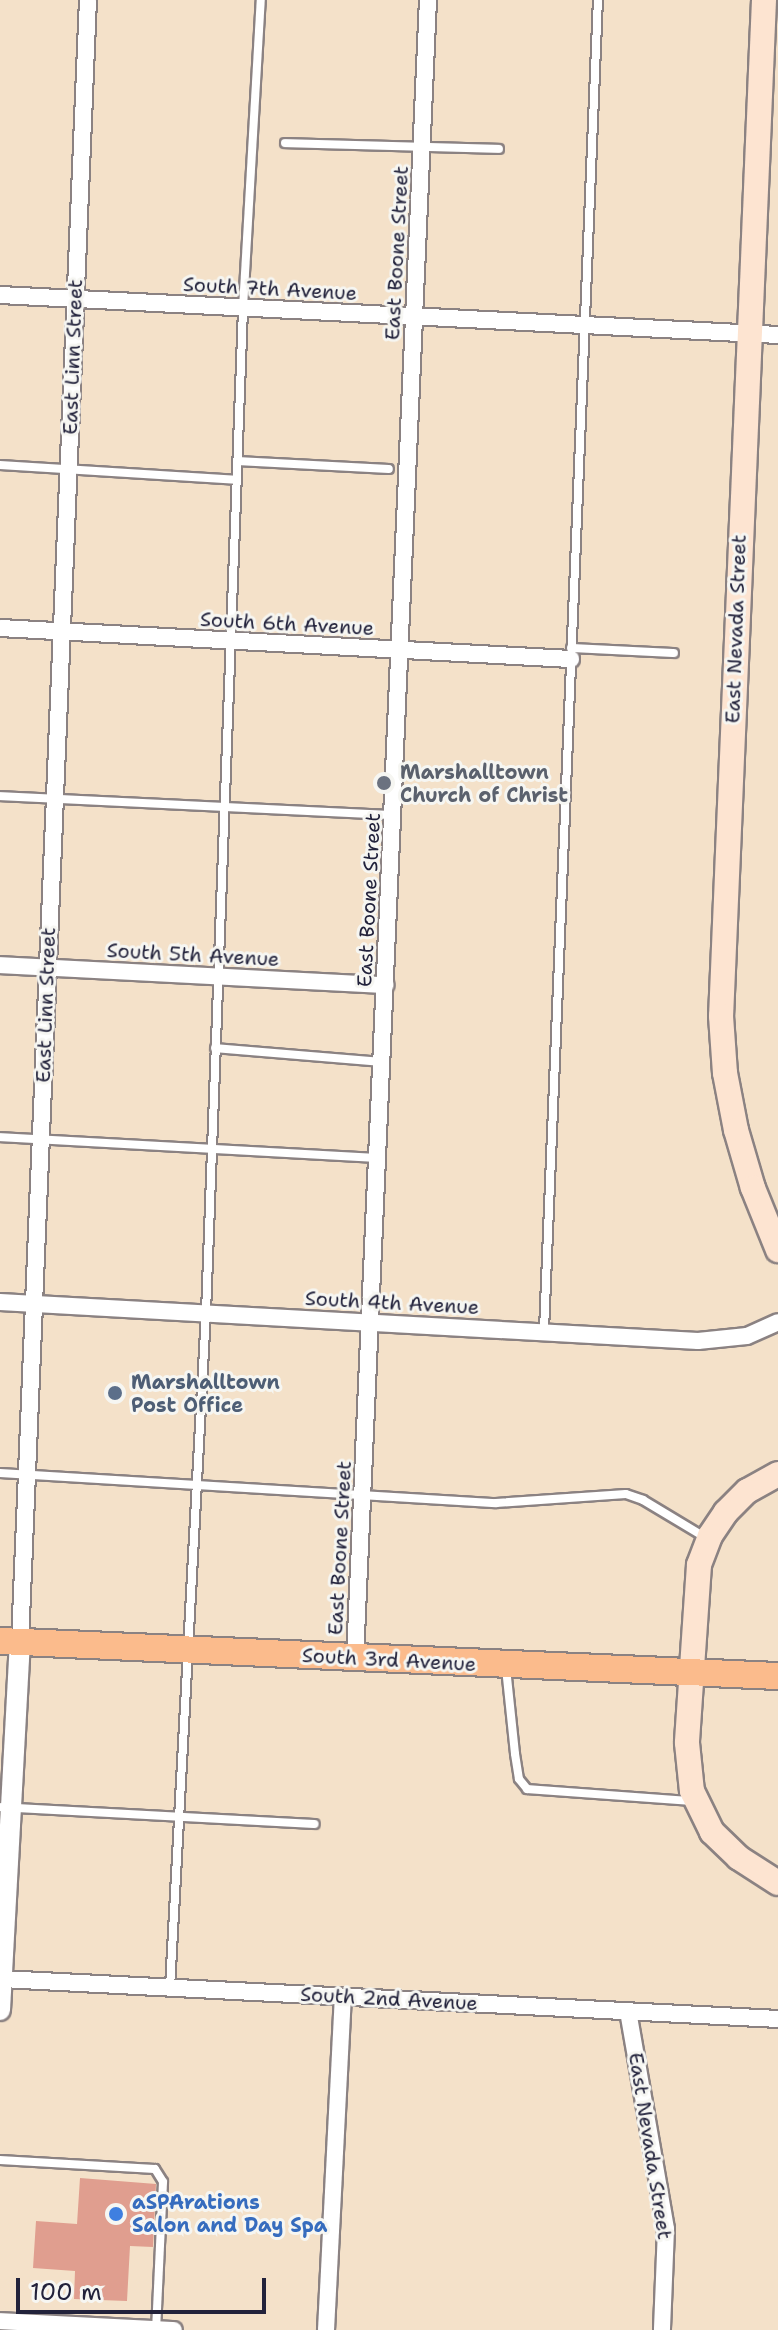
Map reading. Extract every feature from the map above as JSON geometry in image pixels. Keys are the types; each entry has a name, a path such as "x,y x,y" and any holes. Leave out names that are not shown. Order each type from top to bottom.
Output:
{"main road":[{"name":"East Nevada Street","path":"764,0 721,1016 725,1073 736,1130 778,1250"},
{"path":"778,1474 747,1491 726,1512 708,1540 699,1565 694,1596 687,1763 697,1802 724,1846 778,1883"},
{"name":"South 3rd Avenue","path":"10,1641 778,1676"}],"street":[{"name":"East Linn Street","path":"0,2010 10,1641 27,1474 88,0"},
{"name":"East Boone Street","path":"355,1658 428,0"},
{"name":"South 7th Avenue","path":"0,295 778,335"},
{"name":"South 6th Avenue","path":"0,628 400,651 571,653"},
{"name":"South 5th Avenue","path":"0,965 385,985"},
{"name":"South 4th Avenue","path":"0,1302 698,1341 747,1336 778,1322"},
{"name":"South 2nd Avenue","path":"1,1979 778,2019"},
{"path":"326,2330 343,1997"},
{"name":"East Nevada Street","path":"628,2011 666,2229 662,2330"},
{"path":"0,2321 174,2330"}],"lane":[{"path":"170,1988 206,1313 243,308 261,0"},
{"path":"544,1331 598,0"},
{"path":"285,143 499,149"},
{"path":"237,461 389,469"},
{"path":"0,465 236,480"},
{"path":"571,653 674,653"},
{"path":"0,796 392,815"},
{"path":"215,1048 381,1062"},
{"path":"0,1137 377,1158"},
{"path":"0,1473 363,1492 496,1503 626,1494 643,1500 708,1540"},
{"path":"506,1665 519,1779 527,1789 697,1802"},
{"path":"5,1807 315,1824"},
{"path":"0,2160 155,2169 163,2182 156,2329"}],"building":[{"name":"aSPArations Salon and Day Spa","path":"80,2178 156,2184 153,2247 130,2246 127,2301 74,2299 75,2271 33,2268 36,2221 77,2224"}],"place":[{"name":"Marshalltown Church of Christ","path":"384,783"},
{"name":"Marshalltown Post Office","path":"115,1393"},
{"name":"aSPArations Salon and Day Spa","path":"116,2214"}]}
